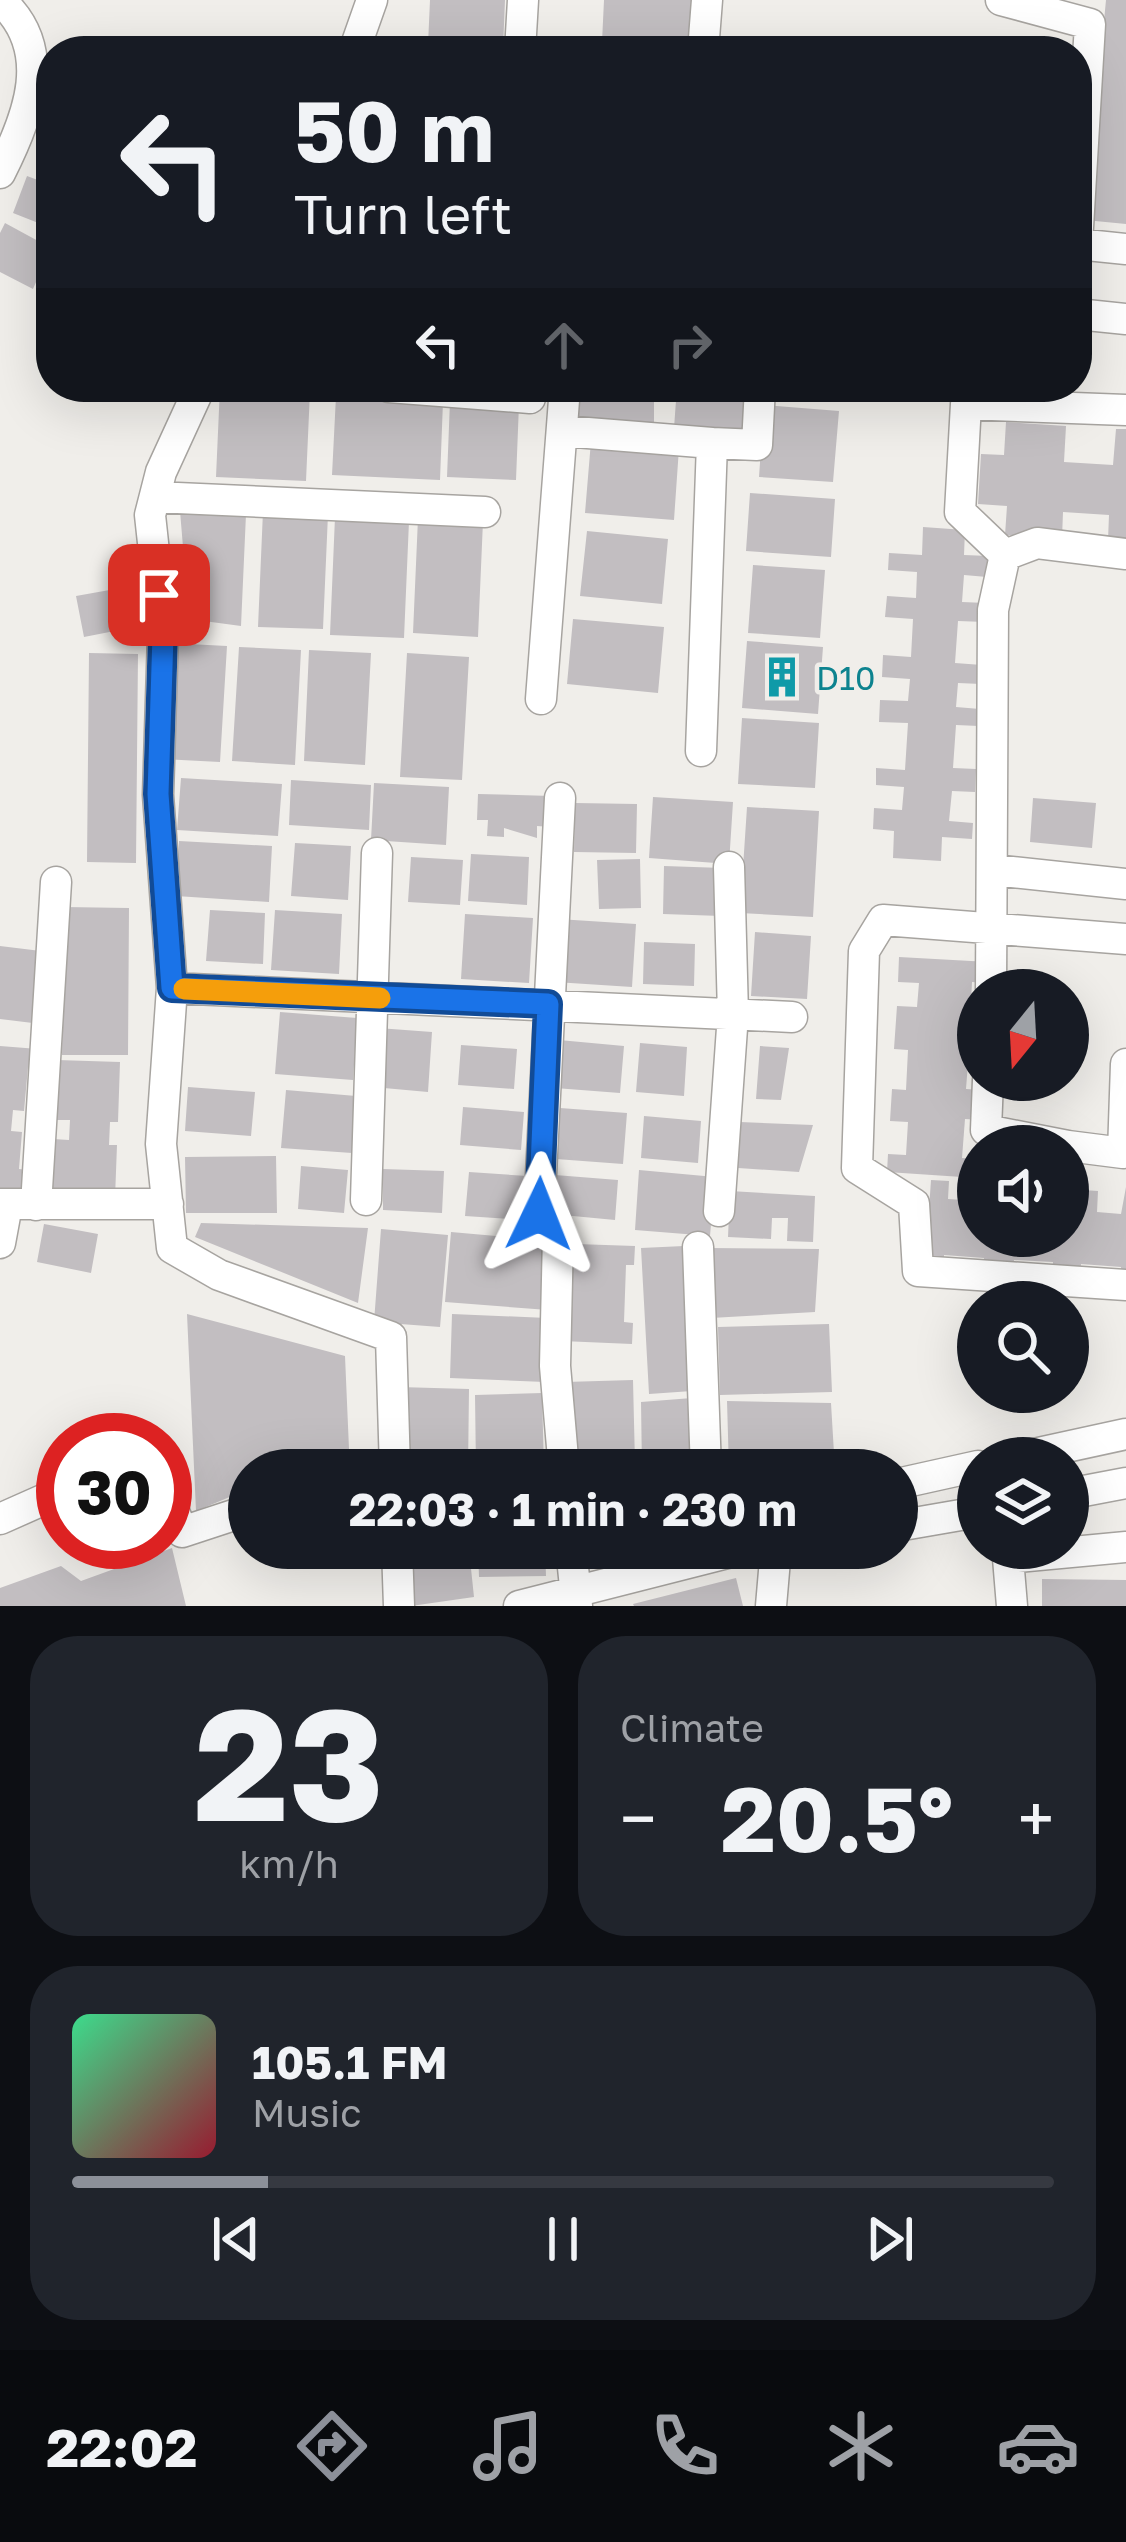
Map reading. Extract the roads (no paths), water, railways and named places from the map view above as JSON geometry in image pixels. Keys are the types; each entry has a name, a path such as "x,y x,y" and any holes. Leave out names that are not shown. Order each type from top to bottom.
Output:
{"street":[{"path":"0,172 26,116 34,78 32,45 17,15 1,0"},
{"path":"359,36 372,0"},
{"path":"521,36 523,0"},
{"path":"705,36 707,0"},
{"path":"1000,0 1090,24 1089,36"},
{"path":"1092,246 1126,249"},
{"path":"1092,316 1126,319"},
{"path":"194,402 150,515 163,635 158,794 172,988 161,1144 172,1248 219,1275 391,1337 387,1449"},
{"path":"541,699 564,402"},
{"path":"563,431 757,445 759,402"},
{"path":"1005,555 960,512 966,404 1126,410"},
{"path":"701,751 712,443"},
{"path":"155,496 485,512"},
{"path":"1005,555 1037,543 1126,554"},
{"path":"992,969 992,610 1005,555"},
{"path":"560,798 548,1004 548,1225 562,1449"},
{"path":"366,1200 377,853"},
{"path":"719,1210 733,1014 729,867"},
{"path":"993,870 1126,884"},
{"path":"0,1243 14,1205 56,882"},
{"path":"1126,939 883,920 869,934 864,951 857,1168 914,1204 918,1271 1126,1285"},
{"path":"172,988 792,1017"},
{"path":"1089,1149 1123,1153 1126,1064"},
{"path":"14,1205 168,1204"},
{"path":"698,1246 705,1449"},
{"path":"1089,1442 1126,1434"},
{"path":"918,1479 957,1471"},
{"path":"1089,1490 1126,1483"},
{"path":"0,1520 36,1503"},
{"path":"918,1522 957,1516"},
{"path":"192,1529 228,1517"},
{"path":"1012,1606 1008,1558 1126,1547"},
{"path":"398,1569 399,1606"},
{"path":"519,1606 576,1598 661,1569"},
{"path":"771,1606 774,1569"}],"place":[{"name":"D10","path":"782,677"}]}
